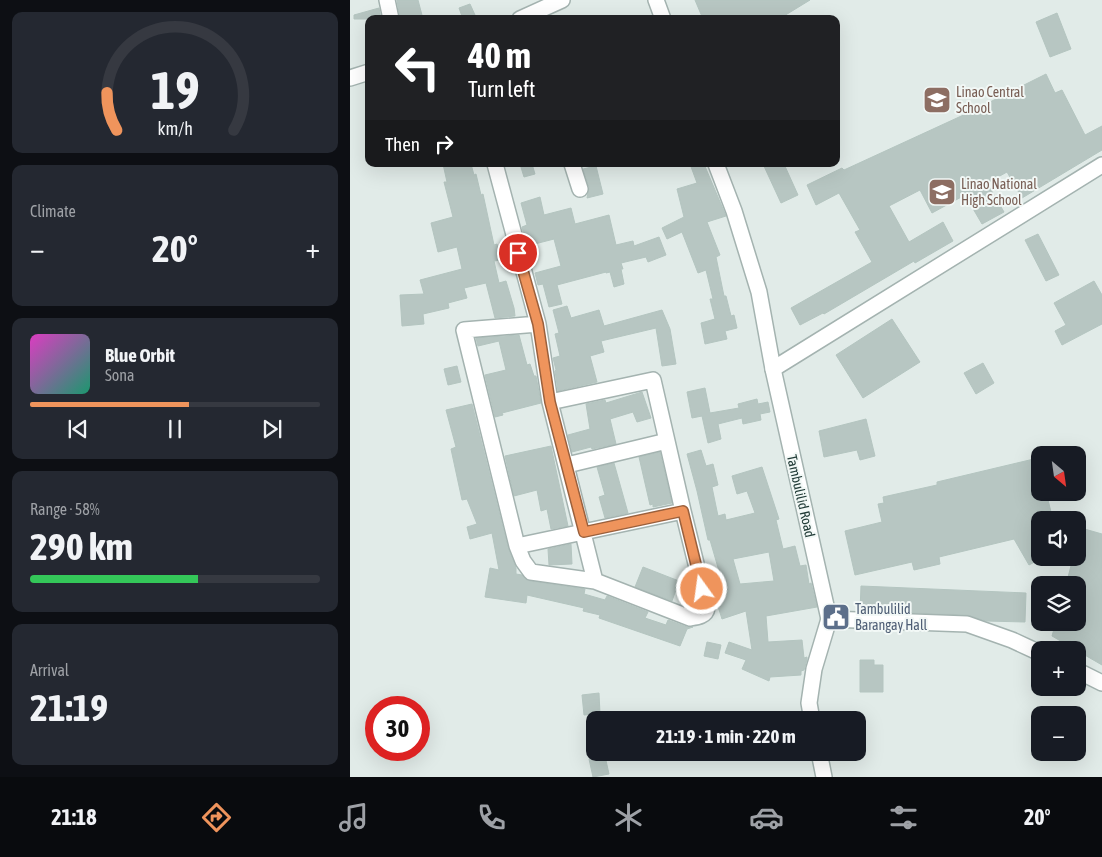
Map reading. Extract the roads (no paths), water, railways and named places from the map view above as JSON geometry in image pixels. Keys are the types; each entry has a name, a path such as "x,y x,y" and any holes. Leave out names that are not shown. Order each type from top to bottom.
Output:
{"street":[{"path":"387,0 390,15"},
{"path":"530,15 562,0"},
{"path":"656,0 662,15"},
{"path":"350,78 365,73"},
{"path":"773,369 1102,165"},
{"path":"495,167 538,324 550,402 595,582"},
{"path":"573,167 580,188"},
{"name":"Tambulilid Road","path":"717,167 734,212 759,292 773,369 829,619"},
{"path":"538,324 464,330 523,561 531,572 595,582 690,618 705,613 707,608 654,380 550,402"},
{"path":"567,465 667,440"},
{"path":"518,546 683,511"},
{"path":"810,711 809,704 814,669 829,619 967,624 1031,649"},
{"path":"1086,675 1102,683"},
{"path":"821,761 824,777"}],"place":[{"name":"Linao Central School","path":"937,100"},
{"name":"Linao National High School","path":"942,192"},
{"name":"Tambulilid Barangay Hall","path":"836,617"}]}
